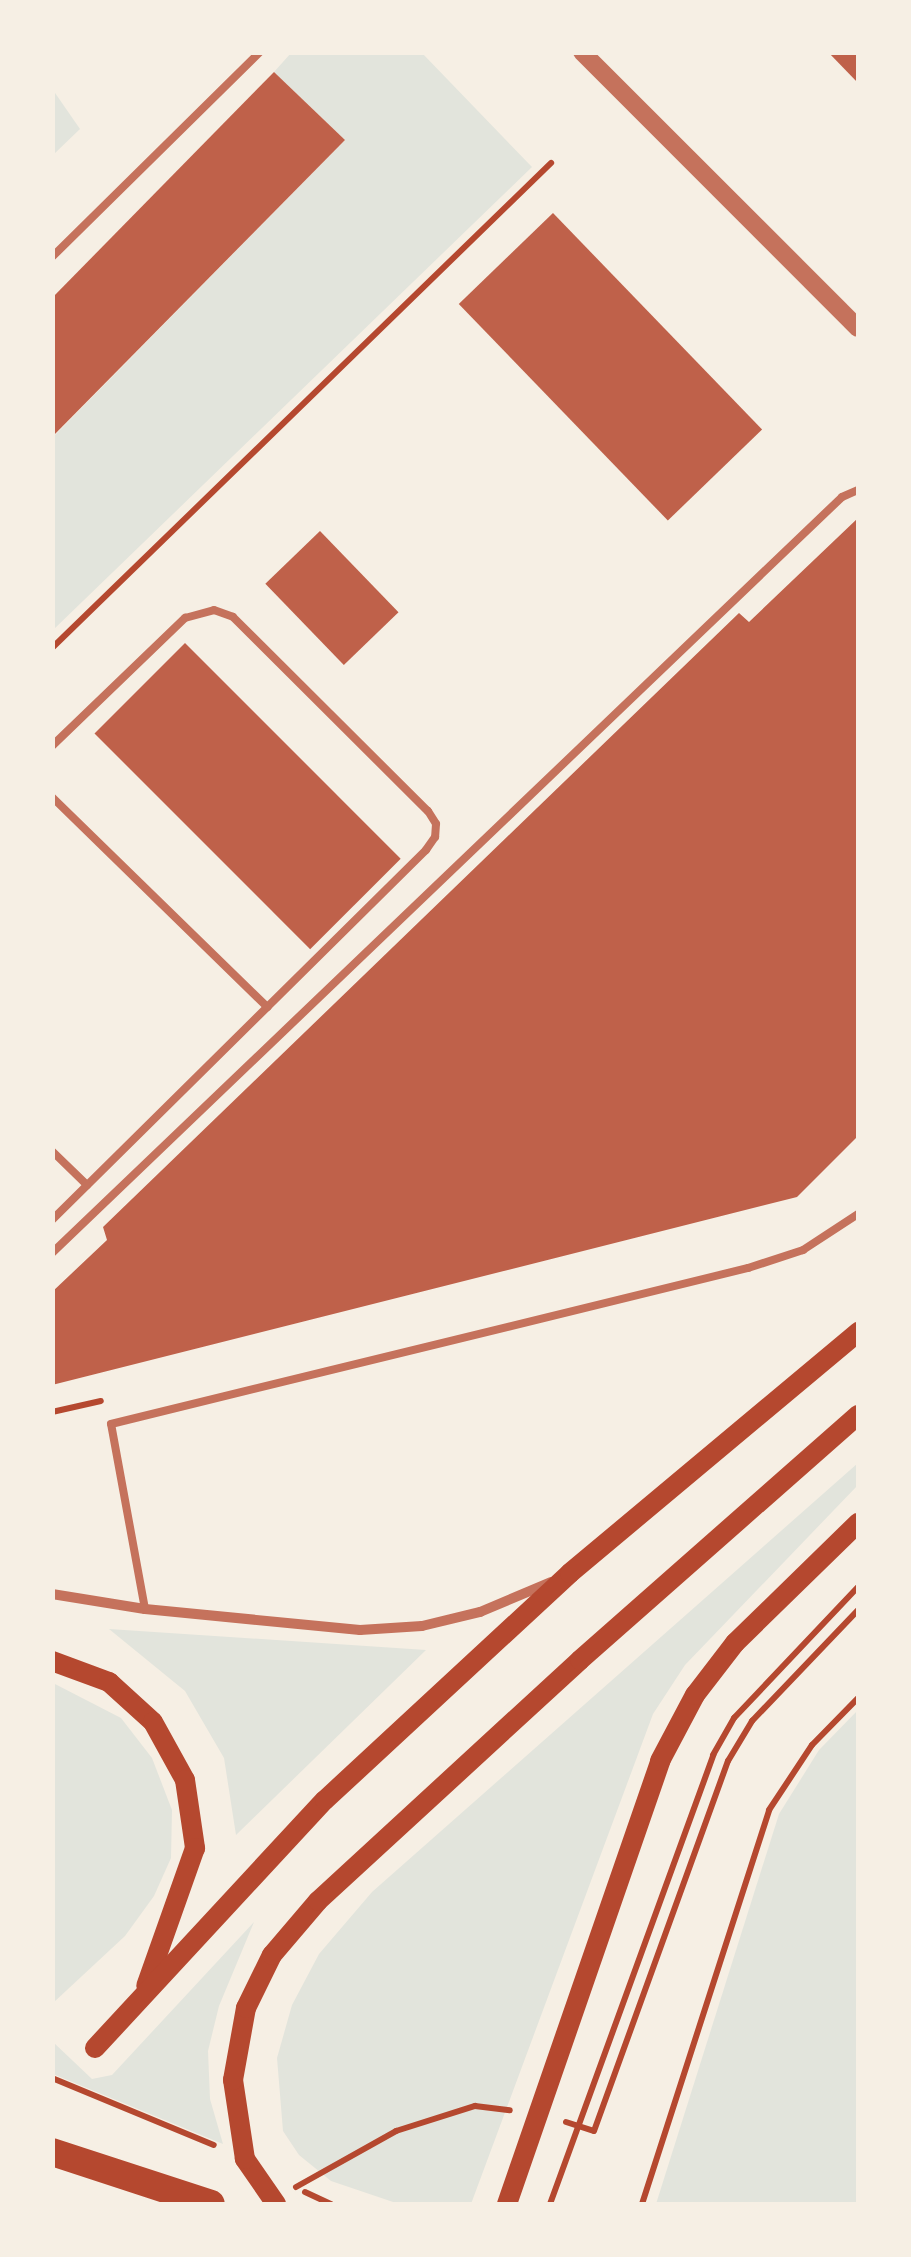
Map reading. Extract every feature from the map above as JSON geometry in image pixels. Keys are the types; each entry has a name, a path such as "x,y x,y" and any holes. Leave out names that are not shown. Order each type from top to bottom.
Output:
{"highway":[{"path":"52,2152 211,2204"}],"main road":[{"path":"96,2048 325,1800 570,1574 858,1332"},
{"path":"276,2204 245,2158 233,2080 246,2008 272,1955 318,1901 565,1673 858,1416"},
{"path":"508,2204 660,1761 695,1695 735,1643 858,1523"},
{"path":"52,1662 109,1682 153,1722 185,1780 195,1848 144,1993"}],"street":[{"path":"582,52 858,328"},
{"path":"52,1594 145,1609 360,1630 422,1626 480,1612 570,1574"}],"lane":[{"path":"52,257 260,52"},
{"path":"52,1253 842,498 858,490"},
{"path":"52,746 185,618 199,610 214,610 233,616 428,811 436,824 435,837 426,850 52,1220"},
{"path":"52,798 267,1008"},
{"path":"52,1151 87,1185"},
{"path":"145,1609 111,1424 748,1268 803,1250 858,1214"}],"path":[{"path":"52,648 550,163"},
{"path":"550,2204 712,1755 734,1718 858,1587"},
{"path":"295,2187 396,2131 475,2106 540,2114 594,2131 728,1761 752,1721 858,1610"},
{"path":"642,2204 769,1810 812,1745 858,1698"},
{"path":"52,2078 245,2158"}],"shaded area":[{"path":"291,53 422,53 532,167 53,630 53,437 345,140 274,72"},
{"path":"53,90 80,129 52,155"},
{"path":"858,1463 858,1485 685,1665 653,1714 471,2204 399,2204 331,2181 299,2155 283,2131 277,2058 292,2005 319,1954 372,1892"},
{"path":"109,1629 426,1650 236,1835 224,1758 185,1691"},
{"path":"53,1683 121,1718 152,1758 172,1810 171,1858 154,1896 125,1936 53,2003"},
{"path":"858,1710 858,2204 656,2204 779,1814 819,1750"},
{"path":"254,1922 219,2006 208,2051 210,2099 223,2144 53,2074 53,2042 92,2079 112,2075"}],"building":[{"path":"828,52 858,52 858,83"},
{"path":"274,72 345,140 52,437 52,298"},
{"path":"553,213 762,430 668,521 459,304"},
{"path":"858,518 858,1136 797,1197 52,1385 52,1292 107,1240 103,1227 739,613 749,622"},
{"path":"320,531 398,612 344,665 265,584"},
{"path":"185,643 401,859 310,949 94,734"}]}
